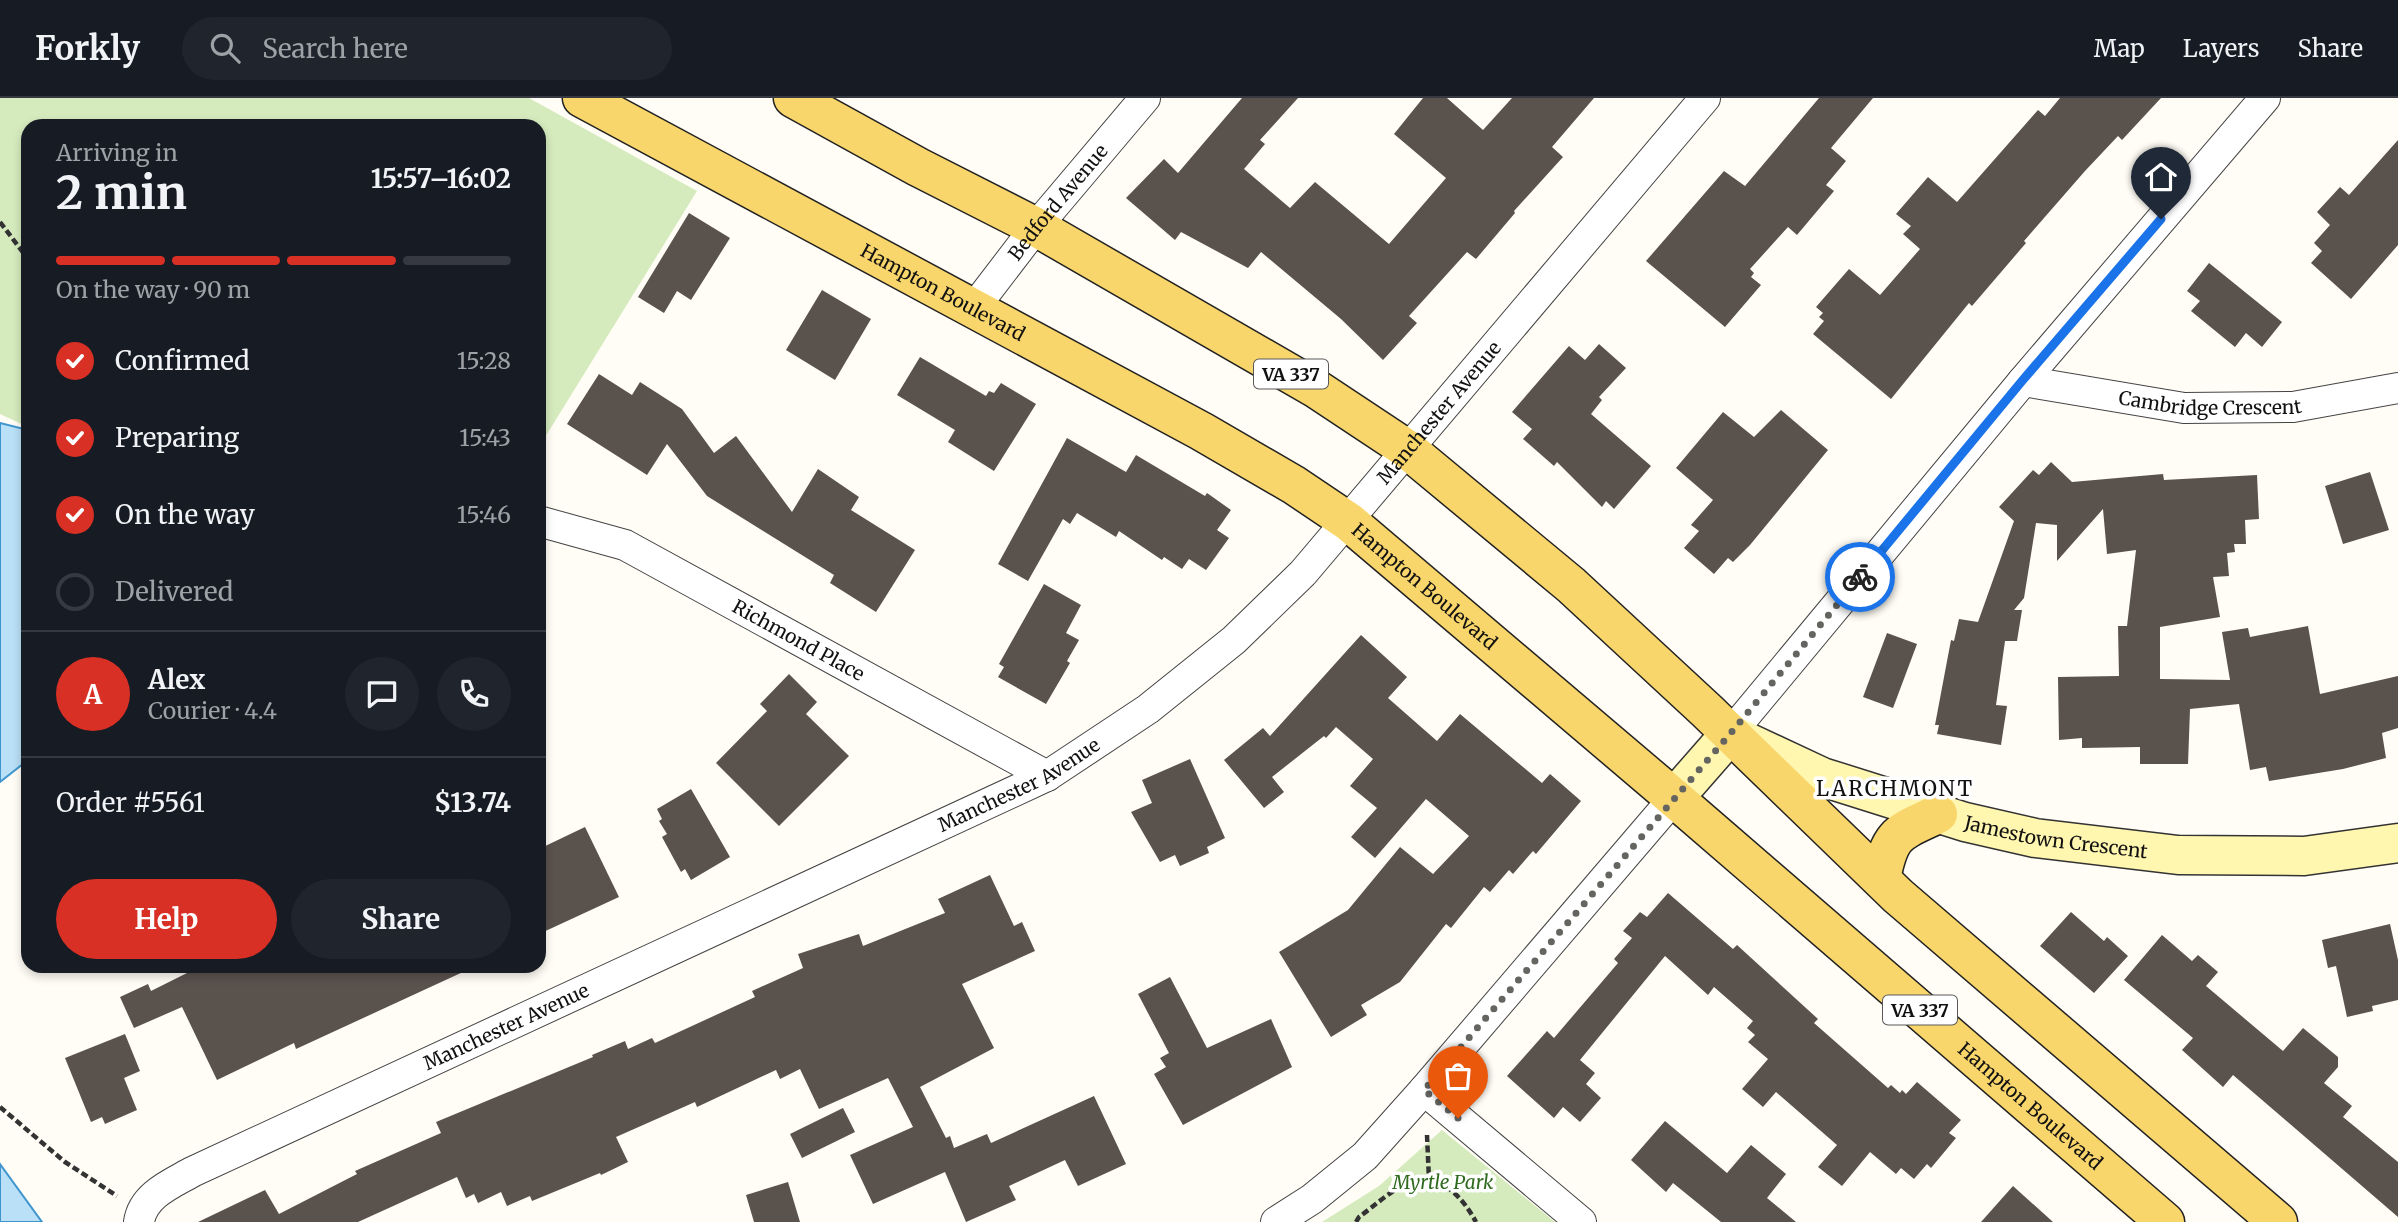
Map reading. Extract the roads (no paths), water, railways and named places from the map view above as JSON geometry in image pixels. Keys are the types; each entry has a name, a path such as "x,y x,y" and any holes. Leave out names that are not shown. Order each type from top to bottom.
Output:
{"main road":[{"name":"Hampton Boulevard","path":"583,98 622,107 974,308 1201,431 1294,485 1349,522 1674,798 2165,1222"},
{"name":"VA 337","path":"793,98 918,167 1036,227 1315,388 1407,449 1571,585 1881,879 2278,1222"},
{"path":"1674,798 1730,734"},
{"name":"Jamestown Crescent","path":"1730,734 1822,777 1938,814 2035,838 2178,855 2304,856 2398,843"},
{"path":"1881,879 1885,858 1893,840 1906,829 1938,814"}],"street":[{"name":"Bedford Avenue","path":"974,308 1036,227 1145,98"},
{"name":"Manchester Avenue","path":"140,1218 146,1203 162,1189 192,1172 1047,776 1148,709 1234,640 1303,573 1349,522 1407,449 1705,98"},
{"path":"1730,734 2022,381 2265,98"},
{"name":"Cambridge Crescent","path":"2022,381 2184,408 2293,407 2398,388"},
{"name":"Richmond Place","path":"546,523 625,545 1047,776"},
{"path":"1276,1222 1312,1199 1365,1156 1674,798"},
{"path":"1424,1090 1581,1222"}],"water":[{"path":"0,423 21,428 21,766 0,782"},
{"path":"0,1164 42,1222 0,1222"}],"district":[{"name":"LARCHMONT","path":"1895,788"}],"park label":[{"name":"Myrtle Park","path":"1443,1182"}]}
